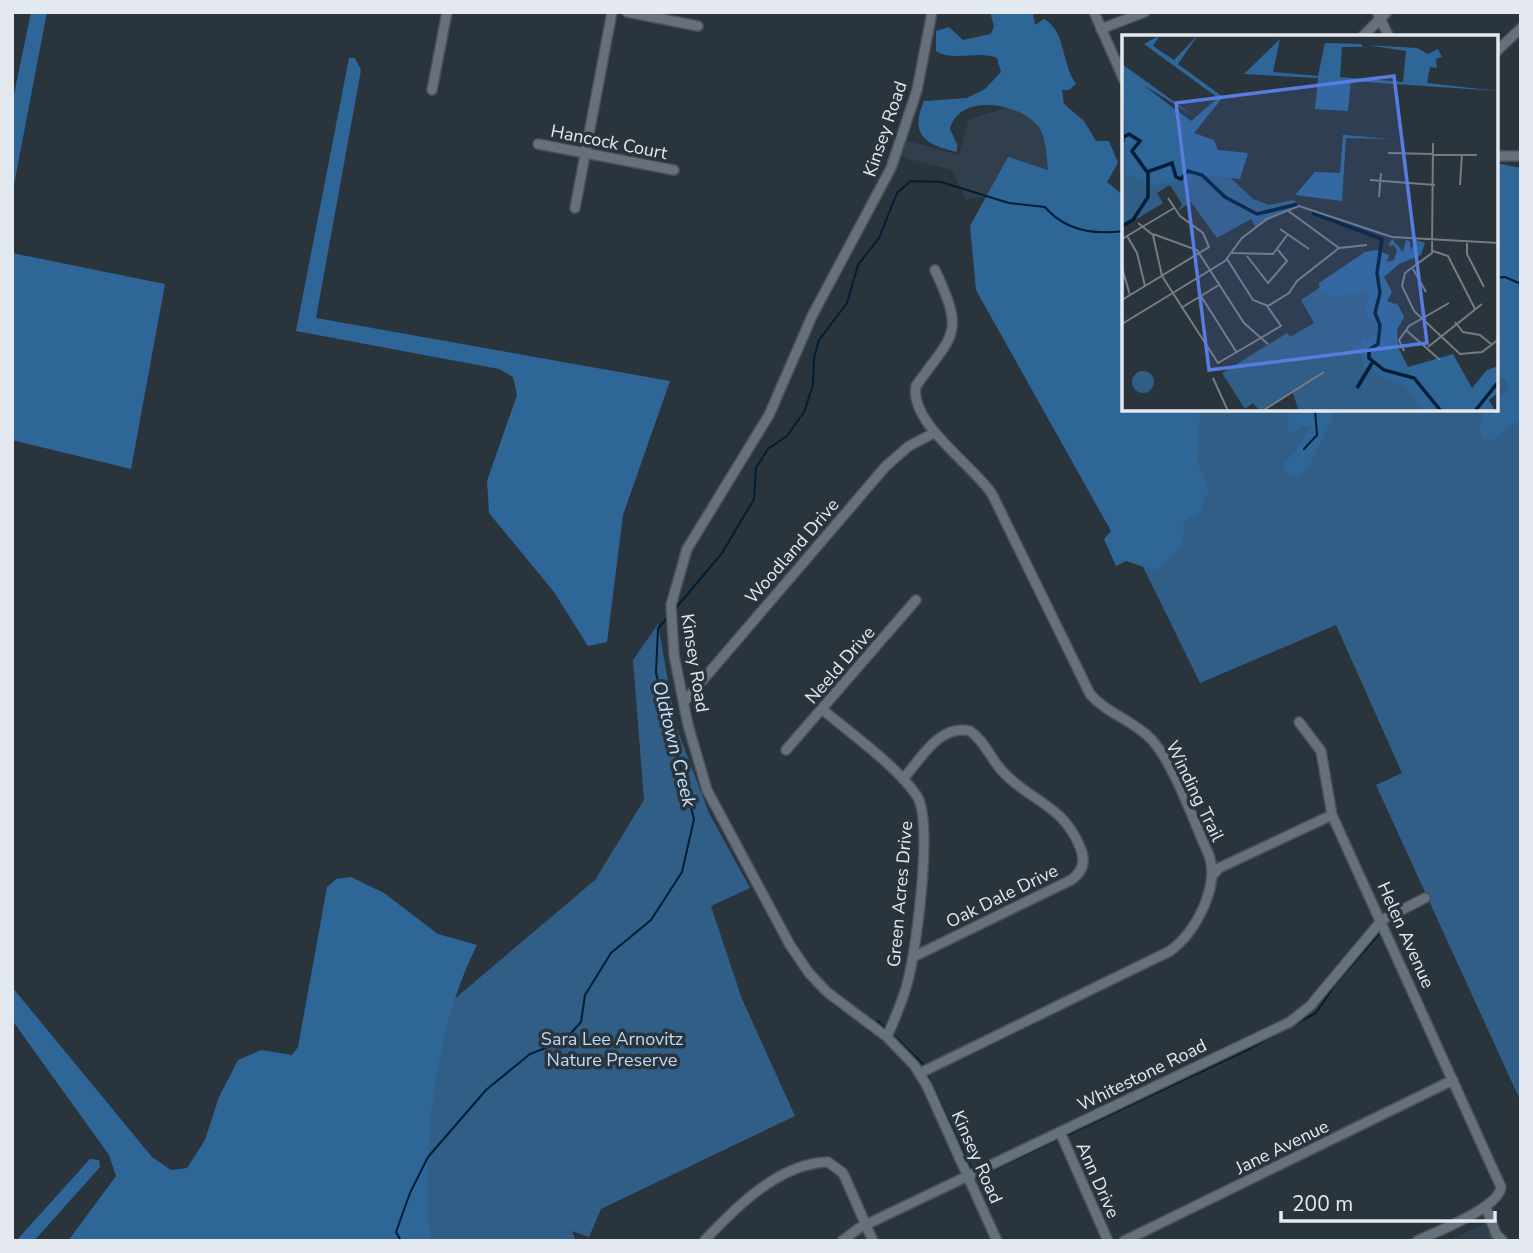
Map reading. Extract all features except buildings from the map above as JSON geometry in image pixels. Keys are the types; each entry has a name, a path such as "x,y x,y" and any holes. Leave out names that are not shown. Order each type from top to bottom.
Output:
{"street":[{"path":"432,90 447,12"},
{"path":"575,208 612,12"},
{"path":"627,12 698,26"},
{"name":"Kinsey Road","path":"932,12 917,90 891,168 812,316 769,415 687,549 677,576 670,626 698,765 711,799 797,957 827,992 887,1037 920,1073 997,1241"},
{"path":"1094,12 1122,76"},
{"path":"1101,29 1144,12"},
{"path":"1364,35 1381,15 1388,35"},
{"path":"1498,50 1521,28"},
{"name":"Hancock Court","path":"538,144 674,170"},
{"path":"1498,156 1521,156"},
{"path":"934,433 915,389 943,354 952,329 951,306 935,270"},
{"name":"Woodland Drive","path":"684,702 886,466 909,446 934,433"},
{"name":"Winding Trail","path":"934,433 979,475 992,494 1090,694 1102,706 1144,732 1156,744 1209,855 1212,878"},
{"name":"Neeld Drive","path":"786,750 916,600"},
{"name":"Green Acres Drive","path":"822,709 903,779 919,802 925,822 913,957 906,990 887,1037"},
{"name":"Helen Avenue","path":"1299,722 1321,751 1332,815 1382,920 1500,1185 1499,1196 1486,1207"},
{"name":"Oak Dale Drive","path":"903,779 942,734 956,729 970,732 1005,774 1063,818 1075,835 1083,859 1080,871 1071,880 913,957"},
{"path":"920,1073 1170,951 1193,927 1212,878 1221,867 1332,815"},
{"name":"Whitestone Road","path":"842,1241 866,1225 1290,1022 1310,1006 1382,920 1425,898"},
{"name":"Jane Avenue","path":"1124,1241 1454,1080"},
{"name":"Ann Drive","path":"1060,1132 1108,1241"},
{"path":"704,1241 756,1190 810,1165 832,1163 843,1173 873,1241"},
{"path":"1417,1241 1486,1207 1496,1234 1503,1241"}],"shaded area":[{"path":"31,12 47,12 12,195 12,104"},
{"path":"990,12 1033,12 1035,25 1044,19 1051,24 1060,39 1076,84 1069,90 1062,90 1064,104 1084,121 1096,141 1109,141 1118,163 1107,182 1122,194 1122,411 1200,411 1197,462 1209,488 1200,512 1184,522 1183,544 1156,571 1126,561 1116,566 1104,539 1111,531 976,290 970,226 1008,157 1048,170 1042,133 1035,123 1011,109 981,105 967,109 956,117 950,129 957,144 957,152 929,142 920,130 918,122 924,101 967,98 985,89 1001,72 997,58 982,55 950,56 936,51 936,31 949,27 963,40 991,34 994,26"},
{"path":"349,58 355,58 361,70 316,318 670,381 623,515 607,642 588,646 554,592 489,513 487,481 517,395 513,377 499,369 296,331"},
{"path":"1010,107 1066,120 1074,178 966,200 952,170 891,154 897,138 959,155 969,119"},
{"path":"1498,163 1521,168 1521,417 1491,442 1482,438 1479,427 1484,411 1498,411 1498,398 1509,390 1506,379 1498,376"},
{"path":"12,253 165,284 131,469 12,440"},
{"path":"1290,411 1336,411 1311,463 1300,476 1291,476 1284,471 1285,461 1292,456 1311,427 1303,426 1292,434 1287,427"},
{"path":"351,877 384,893 438,934 477,945 450,1015 434,1090 428,1166 430,1241 68,1241 116,1176 109,1155 12,1020 12,987 152,1157 171,1170 187,1168 205,1140 219,1097 238,1060 261,1050 292,1055 298,1047 327,887 336,879"},
{"path":"90,1159 99,1160 100,1167 34,1241 16,1241"},
{"path":"1487,1222 1494,1241 1448,1241"}],"green space":[{"path":"1498,303 1521,309 1521,1102 1376,785 1402,773 1336,625 1200,683 1127,534 1158,411 1498,411"},
{"name":"Sara Lee Arnovitz Nature Preserve","path":"658,624 676,726 709,813 750,888 711,906 742,999 795,1116 601,1209 589,1237 572,1231 576,1241 185,1241 290,1138 595,880 644,800 633,660"}],"waterway":[{"name":"Oldtown Creek","path":"675,609 722,553 754,499 756,468 768,449 787,436 804,412 813,385 814,358 819,340 847,303 858,265 879,238 897,193 911,181 941,182 1009,203 1045,207 1062,221 1081,230 1122,231"},
{"name":"Oldtown Creek","path":"1498,278 1505,277 1521,284"},
{"path":"1304,449 1317,435 1315,411"},
{"name":"Oldtown Creek","path":"401,1241 396,1232 410,1193 428,1157 486,1090 530,1054 564,1041 581,1022 585,995 611,953 651,920 682,872 694,819 656,673 658,628 667,618"},
{"path":"1065,1136 1249,1049 1316,1013 1336,983 1379,934"},
{"path":"878,1021 886,1029"},
{"path":"893,1035 924,1065"},
{"path":"927,1074 972,1170"},
{"path":"975,1175 977,1178 1060,1138"}]}
